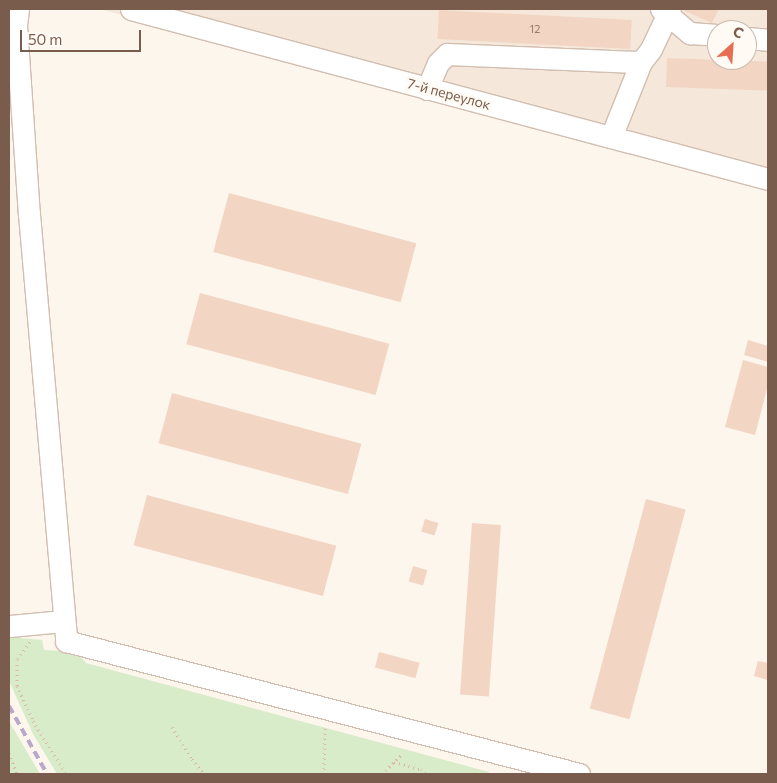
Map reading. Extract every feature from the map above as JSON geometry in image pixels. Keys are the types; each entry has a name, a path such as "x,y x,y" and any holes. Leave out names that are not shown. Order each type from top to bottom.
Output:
{"street":[{"path":"18,9 16,25 29,214 66,641 579,774"},
{"name":"7-й переулок","path":"131,9 193,17 427,89 768,179"},
{"path":"611,137 641,62 651,49 666,11 690,33 707,34"},
{"path":"427,89 441,58 447,54 641,62"},
{"path":"9,626 64,621"}],"path":[{"path":"34,636 17,660 17,686 33,721 66,774"},
{"path":"172,727 204,774"},
{"path":"324,774 325,728"},
{"path":"9,753 17,774"},
{"path":"382,774 401,755"},
{"path":"394,762 421,769 427,774"}],"shaded area":[{"path":"100,9 768,9 768,188"}],"green space":[{"path":"9,637 42,640 44,650 77,652 86,663 489,772 488,774 57,774 33,734 9,681"},
{"path":"9,721 40,774 9,774"}],"building":[{"path":"686,9 719,9 714,20 707,21 685,11"},
{"path":"439,10 632,20 630,49 437,39"},
{"path":"667,58 707,59 707,70 757,70 757,61 768,62 767,91 666,87"},
{"path":"229,193 416,243 401,302 213,252"},
{"path":"200,293 389,344 376,395 186,344"},
{"path":"748,340 768,346 768,362 744,355"},
{"path":"743,360 768,367 768,385 755,435 725,427"},
{"path":"172,393 361,444 348,494 159,443"},
{"path":"147,495 336,546 323,596 134,545"},
{"path":"646,499 686,510 629,719 590,709"},
{"path":"425,519 438,523 435,536 421,531"},
{"path":"472,523 501,525 489,697 460,695"},
{"path":"413,566 427,570 423,586 409,581"},
{"path":"379,652 420,663 415,678 375,667"},
{"path":"758,661 768,663 767,680 754,676"}],"railway":[{"path":"9,706 47,774"}]}
